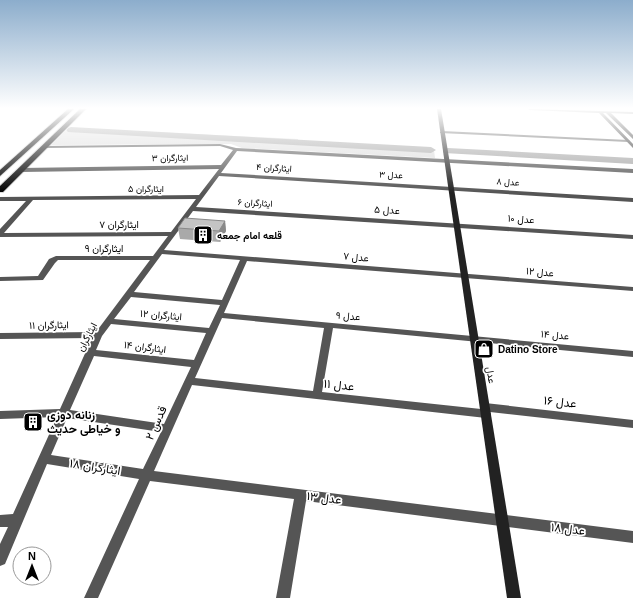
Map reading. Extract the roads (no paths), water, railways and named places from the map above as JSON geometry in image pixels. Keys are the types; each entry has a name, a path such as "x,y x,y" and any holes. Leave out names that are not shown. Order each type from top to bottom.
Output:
{"main road":[{"path":"0,174 41,137"},
{"path":"0,190 54,137"}],"street":[{"name":"عدل","path":"443,137 514,598"},
{"path":"549,137 628,141"},
{"path":"624,137 633,147"},
{"path":"44,147 220,145 236,149 633,171"},
{"name":"ایثارگران","path":"0,559 98,335 236,149"},
{"name":"ایثارگران ۳","path":"21,170 118,168 220,170"},
{"name":"ایثارگران ۴","path":"220,170 329,180"},
{"name":"عدل ۳","path":"329,180 451,188"},
{"name":"عدل ۸","path":"451,188 633,200"},
{"name":"ایثارگران ۵","path":"0,199 200,197"},
{"path":"0,234 31,199"},
{"name":"ایثارگران ۶","path":"191,209 317,216"},
{"name":"عدل ۵","path":"317,216 457,225"},
{"name":"عدل ۱۰","path":"457,225 633,237"},
{"name":"ایثارگران ۷","path":"0,234 172,234"},
{"name":"ایثارگران ۹","path":"0,279 40,278 53,260 157,255 245,258"},
{"name":"عدل ۷","path":"245,258 464,276"},
{"name":"قدس ۲","path":"91,598 245,258"},
{"name":"عدل ۱۲","path":"464,276 633,289"},
{"path":"128,294 225,303"},
{"name":"عدل ۹","path":"220,315 474,339"},
{"name":"ایثارگران ۱۲","path":"108,321 212,331"},
{"path":"317,395 330,326"},
{"name":"ایثارگران ۱۱","path":"0,336 98,335"},
{"name":"عدل ۱۴","path":"474,339 633,354"},
{"name":"ایثارگران ۱۴","path":"90,352 197,364"},
{"name":"عدل ۱۱","path":"189,381 485,411"},
{"name":"عدل ۱۶","path":"485,411 633,424"},
{"path":"0,415 64,413 168,429"},
{"name":"ایثارگران ۱۸","path":"44,459 147,475"},
{"name":"عدل ۱۳","path":"147,475 502,521"},
{"path":"283,598 301,495"},
{"path":"0,521 17,520"},
{"name":"عدل ۱۸","path":"502,521 633,537"}],"waterway":[{"path":"195,137 431,150"},
{"path":"448,151 633,161"}],"place":[{"name":"قلعه امام جمعه","path":"203,235"},
{"name":"Datino Store","path":"484,349"},
{"name":"زنانه دوزی و خیاطی حدیث","path":"33,422"}]}
